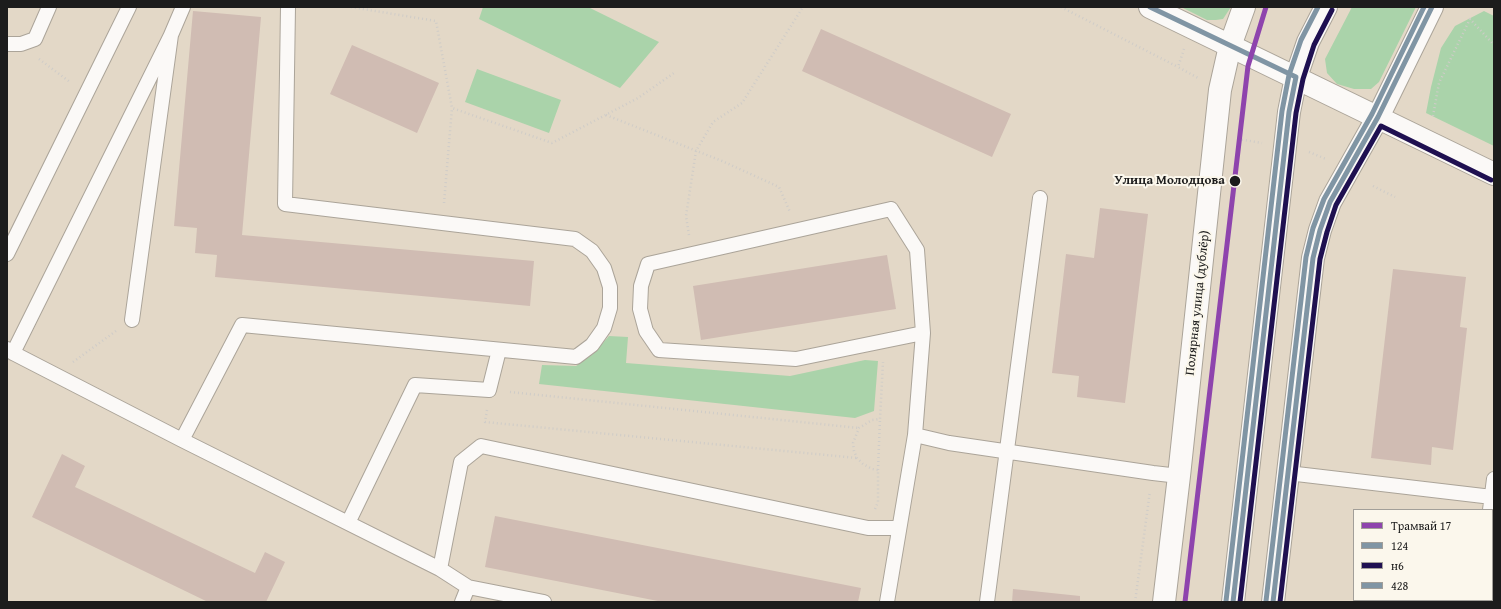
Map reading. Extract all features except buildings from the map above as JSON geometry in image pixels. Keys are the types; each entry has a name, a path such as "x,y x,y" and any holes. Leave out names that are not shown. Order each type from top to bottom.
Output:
{"main road":[{"path":"1150,7 1494,174"},
{"name":"Полярная улица (дублёр)","path":"1164,602 1179,476 1220,90 1230,46 1244,7"},
{"path":"1233,602 1289,112 1296,77 1308,42 1326,7"},
{"path":"1273,602 1313,258 1320,230 1330,202 1378,117 1432,7"}],"lane":[{"path":"14,44 34,39 49,7"},
{"path":"7,254 129,7"},
{"path":"183,7 171,35 10,351 182,440 440,569 468,587 544,602"},
{"path":"182,440 242,325 576,357 592,345 604,328 610,308 610,287 604,268 592,251 575,239 285,204 288,7"},
{"path":"132,320 171,35"},
{"path":"987,602 1040,198"},
{"path":"887,602 898,528 915,435 922,332 917,250 891,209 648,264 641,286 640,309 646,331 659,350 796,359 884,342 922,332"},
{"path":"348,523 415,385 489,390 499,350"},
{"path":"915,435 949,443 1179,476"},
{"path":"440,569 461,462 481,446 868,528 898,528"},
{"path":"1288,473 1491,504 1494,479"},
{"path":"462,602 468,587"}],"path":[{"path":"351,7 436,21 452,108 442,223"},
{"path":"692,254 686,216 696,151 713,122 742,103 803,7"},
{"path":"1061,7 1178,67"},
{"path":"1433,116 1439,83 1470,18 1494,45"},
{"path":"14,44 74,85"},
{"path":"452,108 552,143 638,98 674,73"},
{"path":"606,115 722,161 779,187 797,230"},
{"path":"1235,138 1263,143"},
{"path":"1307,150 1332,162"},
{"path":"1373,186 1395,197"},
{"path":"55,375 132,320"},
{"path":"868,528 878,502 884,342"},
{"path":"857,458 486,422 489,390 859,428"},
{"path":"878,470 872,469 863,464 857,458 853,443 859,428 872,420 880,419"}],"green space":[{"path":"483,7 588,7 659,42 620,88 479,19"},
{"path":"1181,7 1231,7 1223,19 1207,20"},
{"path":"1352,7 1416,7 1379,82 1371,89 1354,89 1337,84 1327,73 1325,59"},
{"path":"1484,11 1494,16 1494,146 1426,113 1441,48 1455,26"},
{"path":"477,69 561,100 549,133 465,102"},
{"path":"609,336 628,337 626,363 790,376 865,360 878,361 874,411 855,418 539,384 542,365 576,366 593,354"}],"tram line":[{"name":"17","path":"1185,602 1248,66 1266,7"}],"transit line":[{"name":"124","path":"1150,7 1296,77 1289,112 1233,602"},
{"name":"428","path":"1226,601 1282,111 1289,75 1301,40 1318,7"},
{"name":"428","path":"1266,601 1306,257 1313,228 1324,199 1372,114 1424,7"},
{"name":"124","path":"1273,602 1313,258 1320,230 1330,202 1378,117 1432,7"},
{"name":"н6","path":"1240,602 1296,113 1303,79 1314,45 1332,10"},
{"name":"н6","path":"1280,602 1320,259 1336,205 1381,126 1491,180"}],"place":[{"name":"Улица Молодцова","path":"1235,181"}]}
